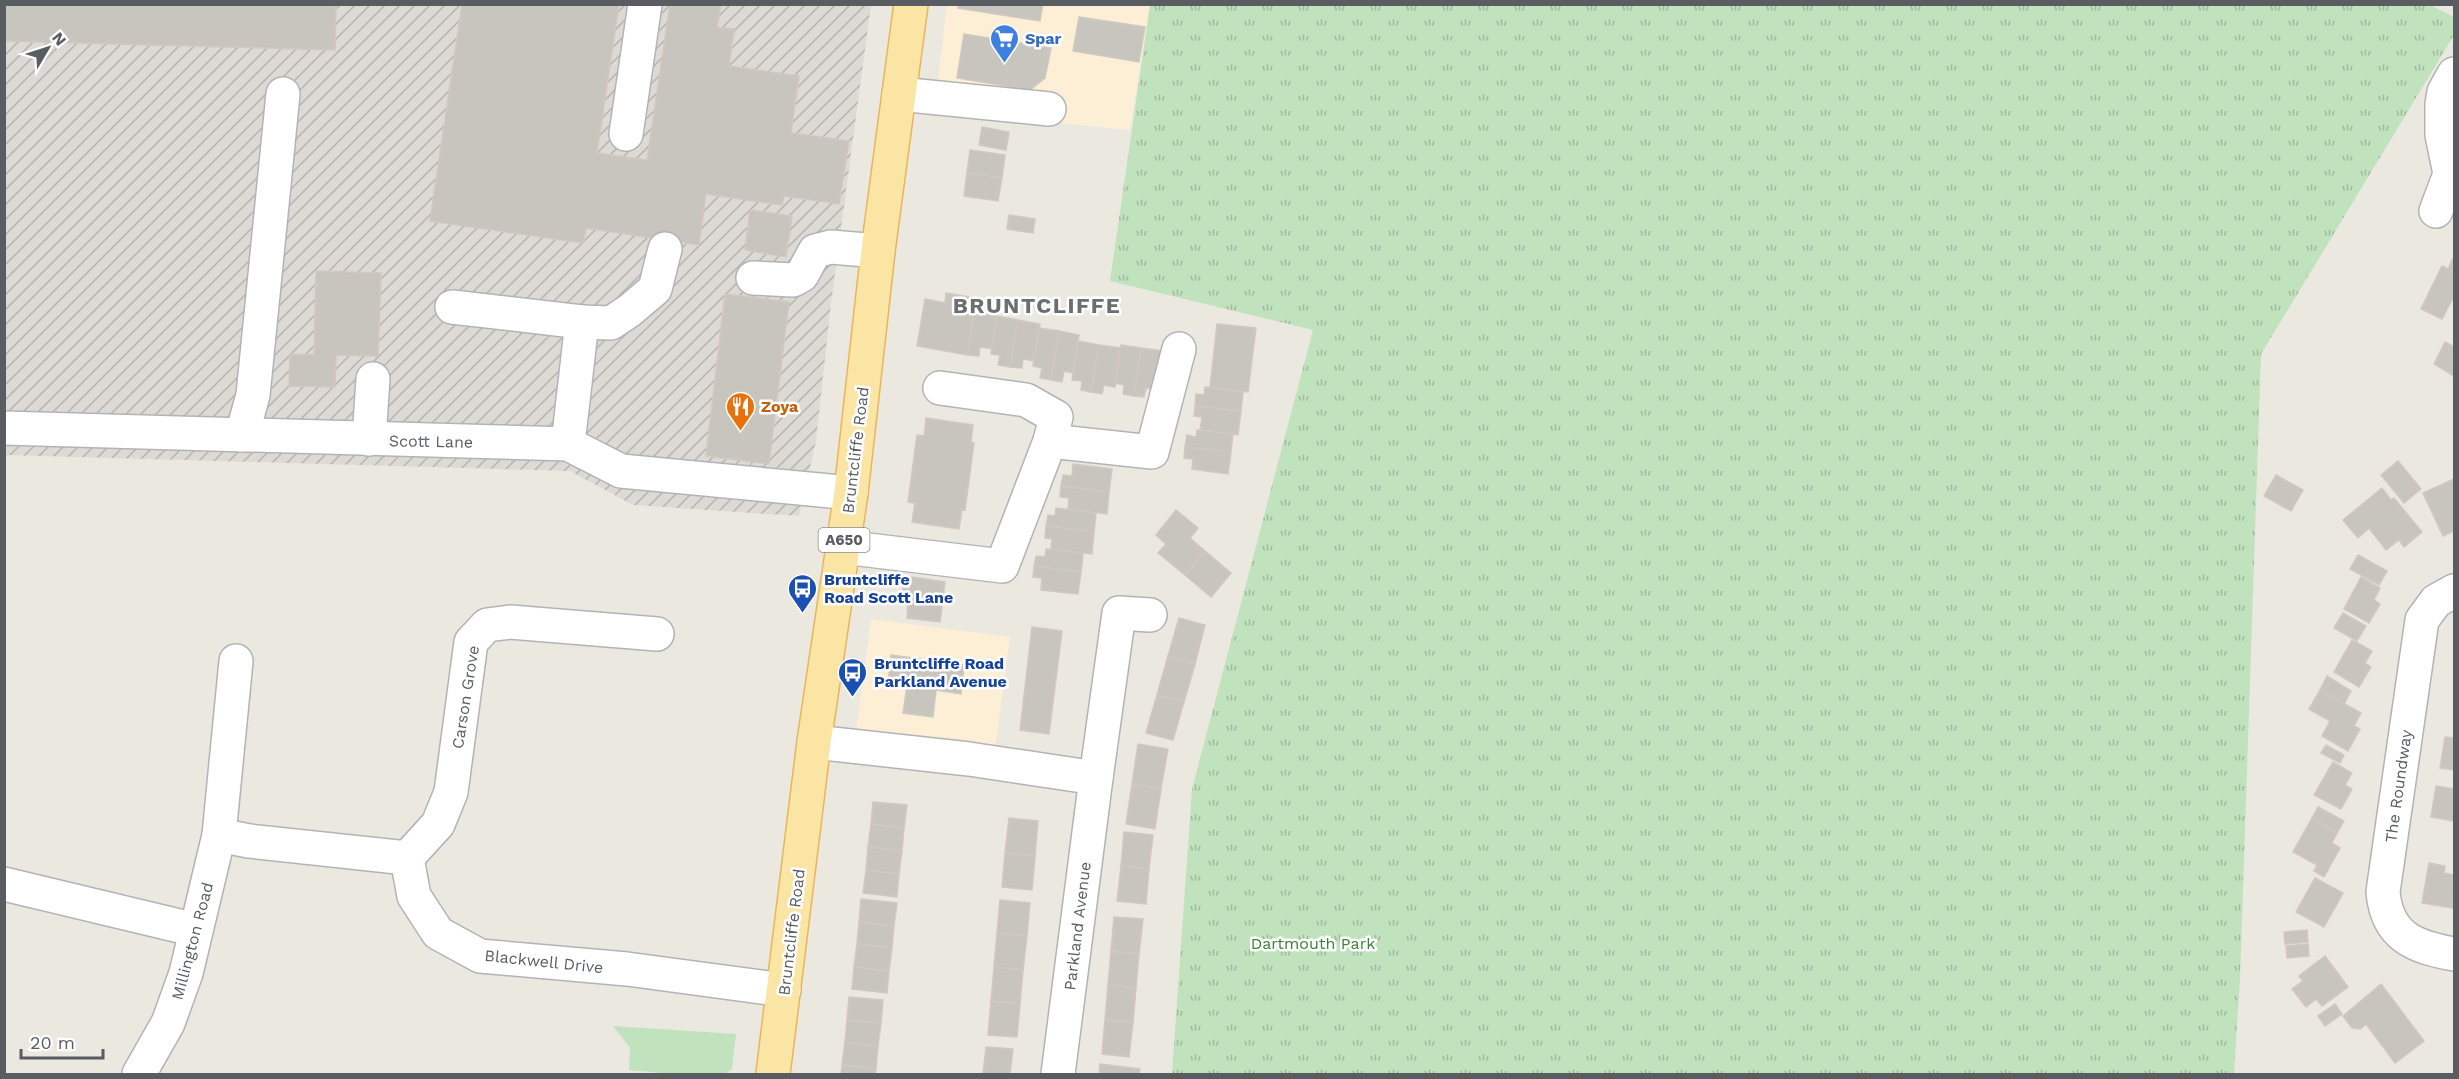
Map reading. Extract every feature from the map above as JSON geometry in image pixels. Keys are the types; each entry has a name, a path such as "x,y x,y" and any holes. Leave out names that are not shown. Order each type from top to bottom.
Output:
{"main road":[{"name":"Bruntcliffe Road","path":"772,1074 814,742 851,493 878,251 911,4"}],"street":[{"path":"626,134 645,4"},
{"path":"2436,211 2450,174 2442,135 2442,104 2450,83"},
{"path":"243,435 253,395 284,94"},
{"path":"898,94 1050,109"},
{"path":"753,279 793,280 802,275 815,250 831,247 878,251"},
{"path":"452,307 582,322 610,322 629,311 655,289 665,249"},
{"path":"568,444 582,322"},
{"path":"1050,441 1152,452 1179,350"},
{"path":"369,439 373,379"},
{"path":"843,547 1002,566 1050,441 1056,417 1026,400 940,388"},
{"name":"Scott Lane","path":"4,428 568,444 621,471 851,493"},
{"name":"The Roundway","path":"2454,591 2436,601 2422,620 2383,892 2385,909 2393,927 2409,940 2426,949 2454,954"},
{"name":"Parkland Avenue","path":"1058,1074 1096,778 1121,612"},
{"name":"Carson Grove","path":"407,858 438,824 451,792 471,642 487,625 510,622 657,634"},
{"name":"Millington Road","path":"139,1074 168,1023 186,973 219,835 236,661"},
{"path":"814,742 969,759 1096,778"},
{"path":"219,835 249,841 407,858"},
{"name":"Blackwell Drive","path":"407,858 414,896 438,933 480,956 627,969 783,990"},
{"path":"4,884 196,930"}],"shaded area":[{"path":"5,5 871,5 831,303 816,441 799,516 633,505 570,471 5,455"},
{"path":"947,5 1150,5 1130,130 934,112"},
{"path":"871,619 1010,637 995,749 856,731"}],"green space":[{"name":"Dartmouth Park","path":"1150,5 2430,5 2454,17 2454,35 2261,354 2240,978 2234,1074 1172,1074 1192,789 1313,330 1110,281"},
{"path":"613,1026 736,1034 732,1069 725,1074 672,1074 629,1070 630,1048"}],"building":[{"path":"4,4 336,4 335,50 4,41"},
{"path":"462,4 619,4 597,153 647,160 670,4 721,4 717,27 734,29 729,66 799,76 791,133 849,141 839,204 784,196 782,205 706,194 699,245 586,228 583,243 430,221"},
{"path":"958,4 1043,4 1040,21 958,8"},
{"path":"1079,17 1145,27 1139,62 1073,51"},
{"name":"Spar","path":"964,34 1051,48 1045,78 1030,90 957,78"},
{"path":"982,127 1009,132 1006,150 979,145"},
{"path":"970,150 1005,155 1002,178 967,173"},
{"path":"967,173 1002,178 998,201 964,196"},
{"path":"750,210 792,216 786,257 745,250"},
{"path":"1009,215 1035,219 1033,233 1007,229"},
{"path":"2453,258 2454,296 2442,319 2421,309 2442,266 2448,269"},
{"path":"316,271 381,273 378,356 336,355 335,387 289,386 290,354 314,355"},
{"path":"946,293 976,298 967,355 917,346 925,299 945,303"},
{"path":"725,294 789,302 769,464 706,456"},
{"path":"975,308 998,312 992,349 980,347 979,356 967,355"},
{"path":"997,316 1018,320 1010,367 998,365 1000,355 991,354"},
{"path":"1018,320 1040,324 1034,361 1023,359 1022,368 1010,367"},
{"path":"1217,324 1256,328 1248,392 1210,387"},
{"path":"1039,328 1059,331 1051,380 1040,378 1042,368 1033,366"},
{"path":"1059,331 1079,335 1073,373 1064,371 1062,382 1051,380"},
{"path":"1078,341 1099,345 1091,392 1081,390 1082,381 1072,380"},
{"path":"2445,342 2454,347 2454,376 2434,364"},
{"path":"1099,345 1121,348 1115,387 1104,385 1102,394 1091,392"},
{"path":"1121,345 1141,348 1134,396 1123,394 1124,385 1115,383"},
{"path":"1141,348 1163,351 1156,390 1146,388 1144,397 1134,396"},
{"path":"1205,387 1243,392 1241,411 1195,406 1196,394 1204,395"},
{"path":"1195,406 1241,411 1238,435 1200,430 1202,417 1194,416"},
{"path":"926,418 973,425 971,442 974,443 965,510 962,509 959,529 912,522 915,503 908,502 917,435 924,436"},
{"path":"1197,430 1233,434 1231,452 1185,447 1187,435 1196,437"},
{"path":"1185,447 1231,452 1228,474 1192,469 1193,459 1184,458"},
{"path":"2398,461 2421,489 2404,503 2381,475"},
{"path":"1073,464 1112,469 1109,492 1061,486 1063,475 1072,476"},
{"path":"2276,475 2303,490 2291,511 2264,496"},
{"path":"2454,479 2454,531 2443,536 2423,493"},
{"path":"1061,486 1109,492 1107,514 1068,509 1069,498 1060,497"},
{"path":"2382,488 2391,500 2394,498 2422,532 2404,547 2399,540 2386,550 2369,528 2358,538 2343,520"},
{"path":"1056,508 1096,513 1094,532 1046,526 1048,515 1055,516"},
{"path":"1176,510 1198,528 1190,538 1205,551 1185,575 1158,553 1166,544 1156,535"},
{"path":"1046,526 1094,532 1092,554 1051,549 1052,539 1045,538"},
{"path":"1046,549 1083,553 1081,572 1034,566 1036,556 1045,557"},
{"path":"1205,551 1231,573 1211,597 1185,575"},
{"path":"2358,555 2387,571 2379,585 2350,569"},
{"path":"1034,566 1081,572 1078,594 1041,590 1042,578 1033,577"},
{"path":"912,577 945,582 940,622 907,618 908,604 901,603 903,588 910,589"},
{"path":"2361,577 2380,588 2374,600 2380,604 2369,623 2344,609"},
{"path":"2343,613 2366,626 2357,641 2334,628"},
{"path":"1179,618 1205,625 1195,664 1168,656"},
{"path":"1032,627 1062,631 1049,734 1020,730"},
{"path":"2352,640 2372,651 2365,663 2371,667 2359,687 2334,672"},
{"path":"891,655 964,665 961,694 936,690 933,717 903,713 907,686 888,684"},
{"path":"1168,656 1195,664 1184,702 1157,695"},
{"path":"2327,676 2351,691 2344,704 2320,690"},
{"path":"2320,690 2361,713 2354,726 2360,729 2348,751 2322,736 2330,721 2309,709"},
{"path":"1157,695 1184,702 1173,740 1146,733"},
{"path":"2445,737 2454,738 2454,770 2440,768"},
{"path":"1138,744 1168,749 1161,789 1132,784"},
{"path":"2326,745 2344,755 2340,763 2321,753"},
{"path":"2333,762 2352,773 2345,785 2352,789 2341,809 2314,795"},
{"path":"1132,784 1161,789 1155,829 1126,824"},
{"path":"2436,786 2454,789 2454,821 2431,817"},
{"path":"873,802 907,805 904,828 871,824"},
{"path":"2318,807 2344,821 2337,833 2312,818"},
{"path":"1009,818 1038,821 1035,856 1005,853"},
{"path":"2312,818 2337,833 2332,843 2340,848 2324,877 2314,871 2317,865 2293,852"},
{"path":"871,824 904,828 902,851 868,847"},
{"path":"1124,832 1153,835 1149,869 1121,866"},
{"path":"868,847 902,851 899,874 866,870"},
{"path":"1005,853 1035,856 1032,890 1002,887"},
{"path":"2429,863 2445,866 2444,873 2454,875 2453,908 2422,903"},
{"path":"1121,866 1149,869 1146,904 1117,901"},
{"path":"866,870 899,874 897,897 863,893"},
{"path":"2315,878 2343,893 2324,927 2296,912"},
{"path":"861,899 897,903 894,926 859,922"},
{"path":"1000,900 1030,903 1027,936 997,933"},
{"path":"1114,917 1143,919 1139,954 1111,951"},
{"path":"859,922 894,926 892,948 857,944"},
{"path":"2307,930 2308,942 2285,944 2284,932"},
{"path":"997,933 1027,936 1023,970 994,967"},
{"path":"857,944 892,948 889,971 854,967"},
{"path":"2308,944 2309,956 2287,958 2286,946"},
{"path":"1111,951 1139,954 1136,988 1108,985"},
{"path":"2325,956 2348,987 2322,1006 2316,999 2306,1007 2292,989 2303,981 2299,976"},
{"path":"854,967 889,971 887,993 852,989"},
{"path":"994,967 1023,970 1020,1004 991,1001"},
{"path":"2381,984 2424,1041 2395,1063 2366,1024 2360,1029 2352,1028 2343,1016"},
{"path":"1108,985 1136,988 1133,1022 1105,1020"},
{"path":"849,997 883,1000 881,1023 847,1020"},
{"path":"991,1001 1020,1004 1017,1037 988,1035"},
{"path":"2335,1004 2342,1014 2325,1026 2318,1016"},
{"path":"847,1020 881,1023 878,1046 845,1042"},
{"path":"1105,1020 1133,1022 1129,1057 1102,1054"},
{"path":"845,1042 878,1046 876,1069 842,1065"},
{"path":"986,1047 1013,1049 1010,1074 983,1074"},
{"path":"1100,1064 1140,1069 1139,1074 1099,1074"},
{"path":"842,1065 876,1069 875,1074 841,1074"}],"place":[{"name":"Spar","path":"1004,64"},
{"name":"Zoya","path":"740,432"},
{"name":"Bruntcliffe Road Scott Lane","path":"803,614"},
{"name":"Bruntcliffe Road Parkland Avenue","path":"853,698"}],"district":[{"name":"BRUNTCLIFFE","path":"1037,305"}]}
